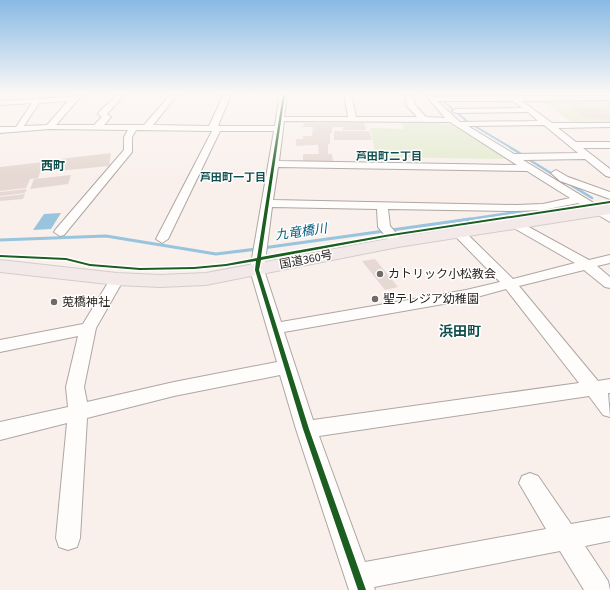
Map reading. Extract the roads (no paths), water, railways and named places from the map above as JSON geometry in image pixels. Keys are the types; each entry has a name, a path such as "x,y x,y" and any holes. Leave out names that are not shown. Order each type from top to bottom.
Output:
{"highway":[{"name":"国道360号","path":"0,266 117,279 160,281 190,280 258,256 391,234 459,233 607,209"}],"street":[{"path":"18,129 23,122"},
{"path":"49,127 54,122"},
{"path":"96,128 102,122"},
{"path":"146,128 152,122"},
{"path":"162,239 218,122"},
{"path":"279,122 274,164 258,256 276,328 306,430 360,584 565,537 610,529"},
{"path":"449,122 476,124 610,125"},
{"path":"456,122 581,199 607,209"},
{"path":"472,122 564,178 607,209"},
{"path":"545,122 608,171"},
{"path":"585,125 610,144"},
{"path":"0,130 49,127 278,129"},
{"path":"60,232 129,150 128,137 133,128"},
{"path":"574,145 610,144"},
{"path":"515,157 587,156"},
{"path":"274,164 532,168"},
{"path":"267,203 516,208 543,207 581,199"},
{"path":"382,206 391,234"},
{"path":"516,224 586,264 610,284"},
{"path":"459,233 509,284 602,387 610,409"},
{"path":"276,328 434,302 610,259"},
{"path":"68,538 78,411 74,387 88,328 117,279"},
{"path":"0,346 88,328"},
{"path":"0,431 174,389 287,367"},
{"path":"306,430 602,387"},
{"path":"530,483 598,590"}],"water":[{"path":"61,213 51,229 33,230 44,214"}],"waterway":[{"path":"473,125 513,149"},
{"path":"511,148 523,155"},
{"path":"528,159 554,175"},
{"path":"566,182 592,198"},
{"name":"九竜橋川","path":"465,220 530,210"},
{"name":"九竜橋川","path":"465,220 470,219"},
{"name":"九竜橋川","path":"263,248 465,220"},
{"name":"九竜橋川","path":"0,240 106,236 216,254 257,249"}],"place":[{"name":"カトリック小松教会","path":"380,274"},
{"name":"聖テレジア幼稚園","path":"375,299"},
{"name":"莵橋神社","path":"54,302"}],"district":[{"name":"芦田町二丁目","path":"389,156"},
{"name":"西町","path":"53,166"},
{"name":"芦田町一丁目","path":"233,177"},
{"name":"浜田町","path":"460,332"}]}
